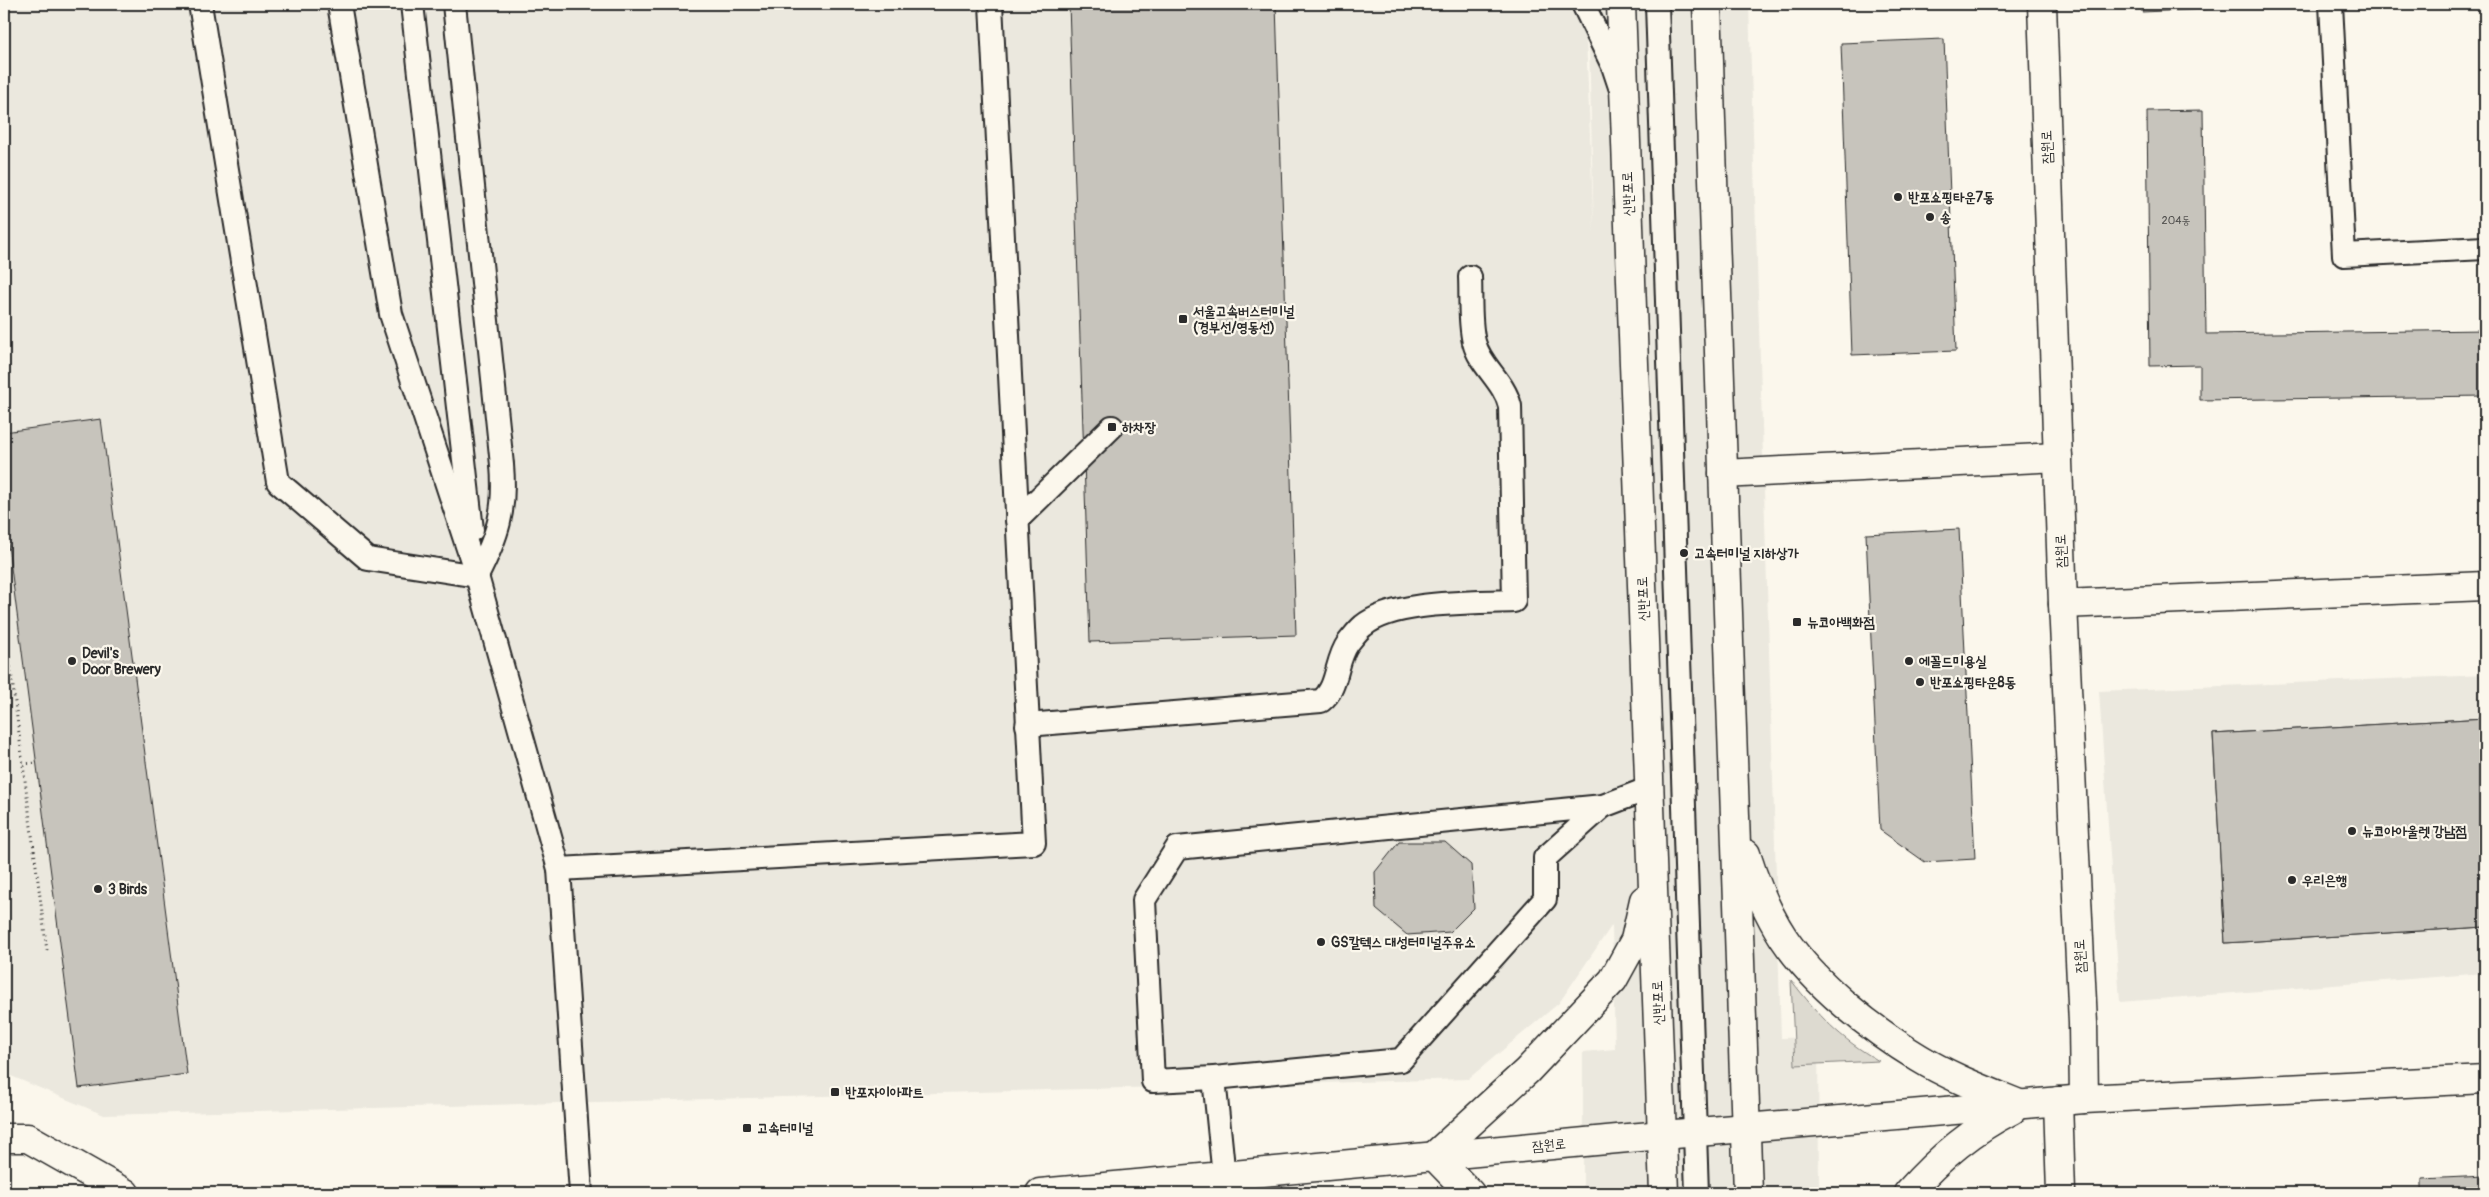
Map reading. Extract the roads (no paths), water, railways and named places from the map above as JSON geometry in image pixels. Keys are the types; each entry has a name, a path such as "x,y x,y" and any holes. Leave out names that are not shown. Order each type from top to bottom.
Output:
{"main road":[{"name":"신반포로","path":"1621,4 1664,1193"},
{"path":"1707,4 1737,825 1748,1193"},
{"name":"잠원로","path":"2042,4 2063,604 2082,1013 2061,1193"},
{"path":"1723,474 2058,457"},
{"path":"2063,604 2485,586"},
{"path":"1470,1193 1434,1156 1527,1070 1619,972 1635,940 1642,914 1650,794"},
{"path":"1737,825 1755,883 1771,918 1784,939 1820,981 1868,1023 1919,1058 1958,1078 2023,1106"},
{"name":"잠원로","path":"1040,1193 1663,1135 2023,1106 2071,1100 2485,1079"},
{"path":"1908,1193 1945,1156 1990,1121 2023,1106"},
{"path":"16,1138 125,1193"}],"lane":[{"path":"200,4 278,482 368,559 477,576"},
{"path":"339,4 391,314 477,576 559,868 580,1193"},
{"path":"412,4 477,576"},
{"path":"454,4 504,487 501,519 495,542 477,576"},
{"path":"1657,4 1697,1132 1697,1193"},
{"path":"2331,4 2344,255 2485,248"},
{"path":"559,868 1034,843 993,6"},
{"path":"1587,8 1613,66 1625,100"},
{"path":"1027,724 1321,701 1331,692 1337,667 1347,645 1363,626 1376,618 1410,607 1514,601 1510,406 1500,383 1485,365 1474,343 1470,277"},
{"path":"1017,520 1112,427"},
{"path":"1603,806 1545,858 1545,899 1401,1060 1214,1078 1153,1080 1144,900 1177,848 1603,806 1650,794"},
{"path":"1214,1078 1224,1177"},
{"path":"4,1123 16,1138"}],"place":[{"name":"반포쇼핑타운7동","path":"1898,197"},
{"name":"송","path":"1930,217"},
{"name":"서울고속버스터미널 (경부선/영동선)","path":"1183,319"},
{"name":"하차장","path":"1112,427"},
{"name":"고속터미널 지하상가","path":"1684,553"},
{"name":"뉴코아백화점","path":"1797,622"},
{"name":"Devil's Door Brewery","path":"72,661"},
{"name":"에꼴드미용실","path":"1909,661"},
{"name":"반포쇼핑타운8동","path":"1920,682"},
{"name":"뉴코아아울렛 강남점","path":"2352,831"},
{"name":"우리은행","path":"2292,880"},
{"name":"3 Birds","path":"98,889"},
{"name":"GS칼텍스 대성터미널주유소","path":"1321,942"},
{"name":"반포자이아파트","path":"835,1092"},
{"name":"고속터미널","path":"747,1128"}]}
